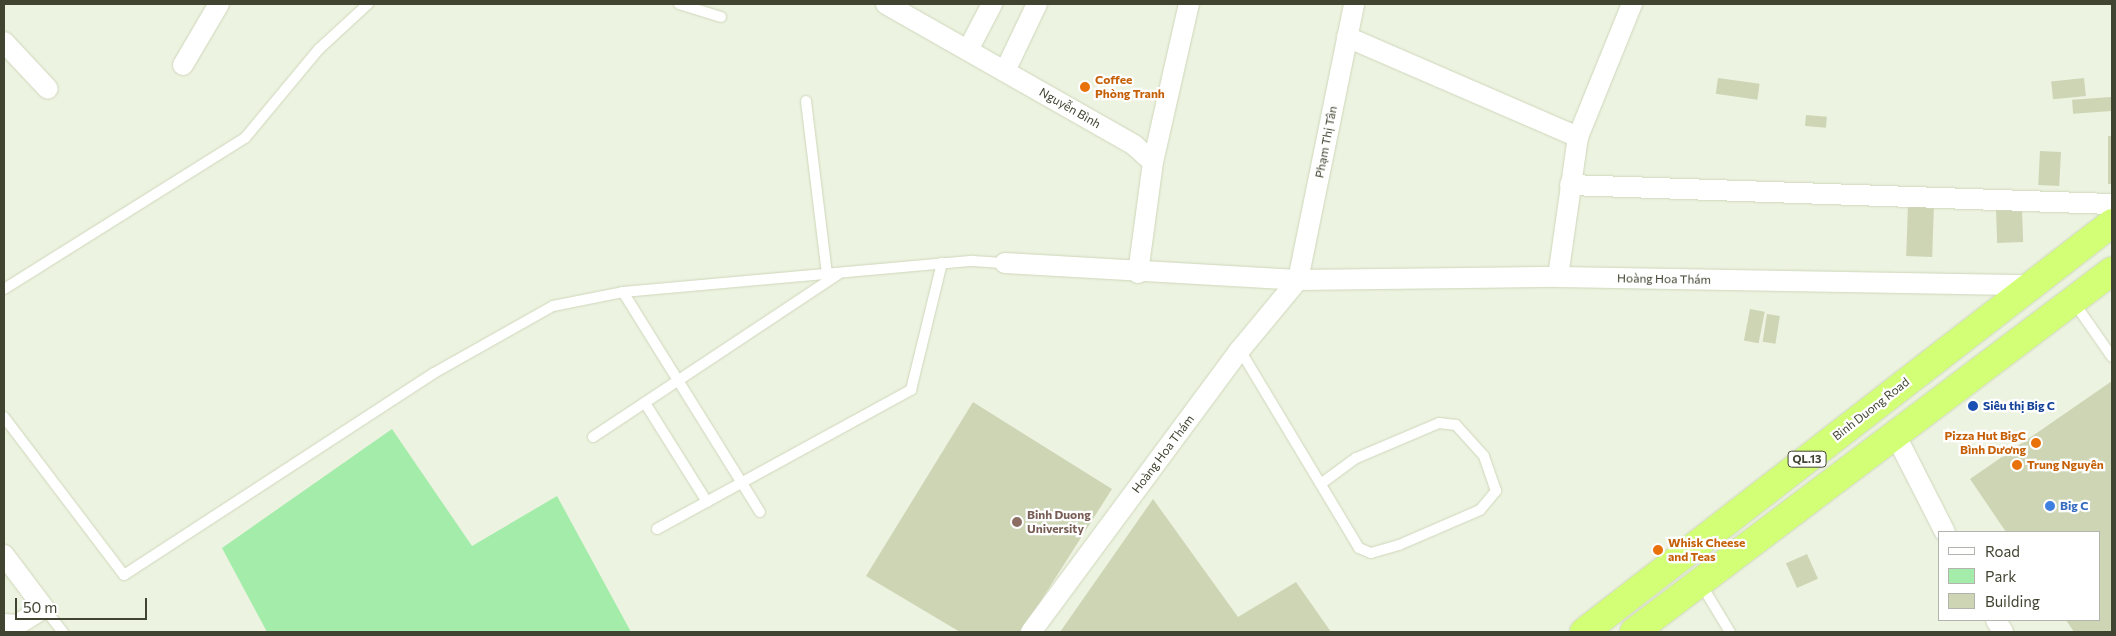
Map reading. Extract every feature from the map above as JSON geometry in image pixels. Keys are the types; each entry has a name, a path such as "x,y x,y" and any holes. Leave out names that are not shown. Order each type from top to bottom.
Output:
{"highway":[{"name":"Binh Duong Road","path":"1584,632 2112,223"},
{"name":"QL.13","path":"1634,632 1701,584 1895,434 2112,271"},
{"path":"2078,297 2102,294 2112,287"}],"street":[{"path":"183,65 219,4"},
{"name":"Nguyễn Bình","path":"886,4 1134,145 1153,162"},
{"path":"968,50 992,4"},
{"path":"1005,71 1038,4"},
{"path":"1138,273 1153,162 1189,4"},
{"name":"Phạm Thị Tân","path":"1298,280 1354,4"},
{"path":"1558,277 1578,137 1632,4"},
{"path":"1347,37 1578,137"},
{"path":"4,42 48,89"},
{"path":"1570,185 2112,204"},
{"name":"Hoàng Hoa Thám","path":"1005,263 1138,273 1298,280 1558,277 2030,286"},
{"name":"Hoàng Hoa Thám","path":"1032,632 1240,350 1298,280"},
{"path":"1895,434 1944,531"},
{"path":"4,556 44,608 17,624 4,624"},
{"path":"1997,621 2003,632"}],"lane":[{"path":"4,289 245,138 319,49 368,4"},
{"path":"679,4 721,17"},
{"path":"806,100 827,274"},
{"path":"4,416 124,575 434,372 553,306 623,292 942,264 1005,263"},
{"path":"658,529 911,390 942,264"},
{"path":"593,437 841,272"},
{"path":"623,292 760,512"},
{"path":"2078,297 2112,358"},
{"path":"1240,350 1322,483 1359,548 1371,553 1480,510 1496,491 1484,456 1456,425 1439,423 1356,458 1322,483"},
{"path":"645,403 707,502"},
{"path":"1701,584 1730,632"},
{"path":"44,608 63,632"}],"green space":[{"path":"392,429 472,546 557,496 631,632 267,632 222,548"}],"building":[{"path":"1718,78 1760,84 1757,100 1716,94"},
{"path":"2084,78 2086,96 2053,99 2051,81"},
{"path":"2111,97 2112,111 2073,114 2072,100"},
{"path":"1806,115 1827,117 1826,128 1805,126"},
{"path":"2108,136 2112,136 2112,184 2108,184"},
{"path":"2040,151 2061,152 2059,186 2038,185"},
{"path":"1908,204 1934,205 1932,257 1906,256"},
{"path":"2022,209 2023,242 1997,243 1996,210"},
{"path":"1750,309 1765,312 1759,343 1744,340"},
{"path":"1767,314 1780,316 1775,344 1763,342"},
{"name":"Big C","path":"2112,381 2112,632 2074,632 2067,621 2101,621 2101,531 2005,531 1970,479"},
{"name":"Binh Duong University","path":"973,402 1112,489 1021,632 960,632 866,576"},
{"path":"1153,499 1238,617 1296,582 1331,632 1060,632"},
{"path":"1807,554 1818,579 1797,588 1786,563"}],"place":[{"name":"Coffee Phòng Tranh","path":"1085,87"},
{"name":"Siêu thị Big C","path":"1973,406"},
{"name":"Pizza Hut BigC Bình Dương","path":"2036,443"},
{"name":"Trung Nguyên","path":"2017,465"},
{"name":"Big C","path":"2050,506"},
{"name":"Binh Duong University","path":"1017,522"},
{"name":"Whisk Cheese and Teas","path":"1658,550"}]}
